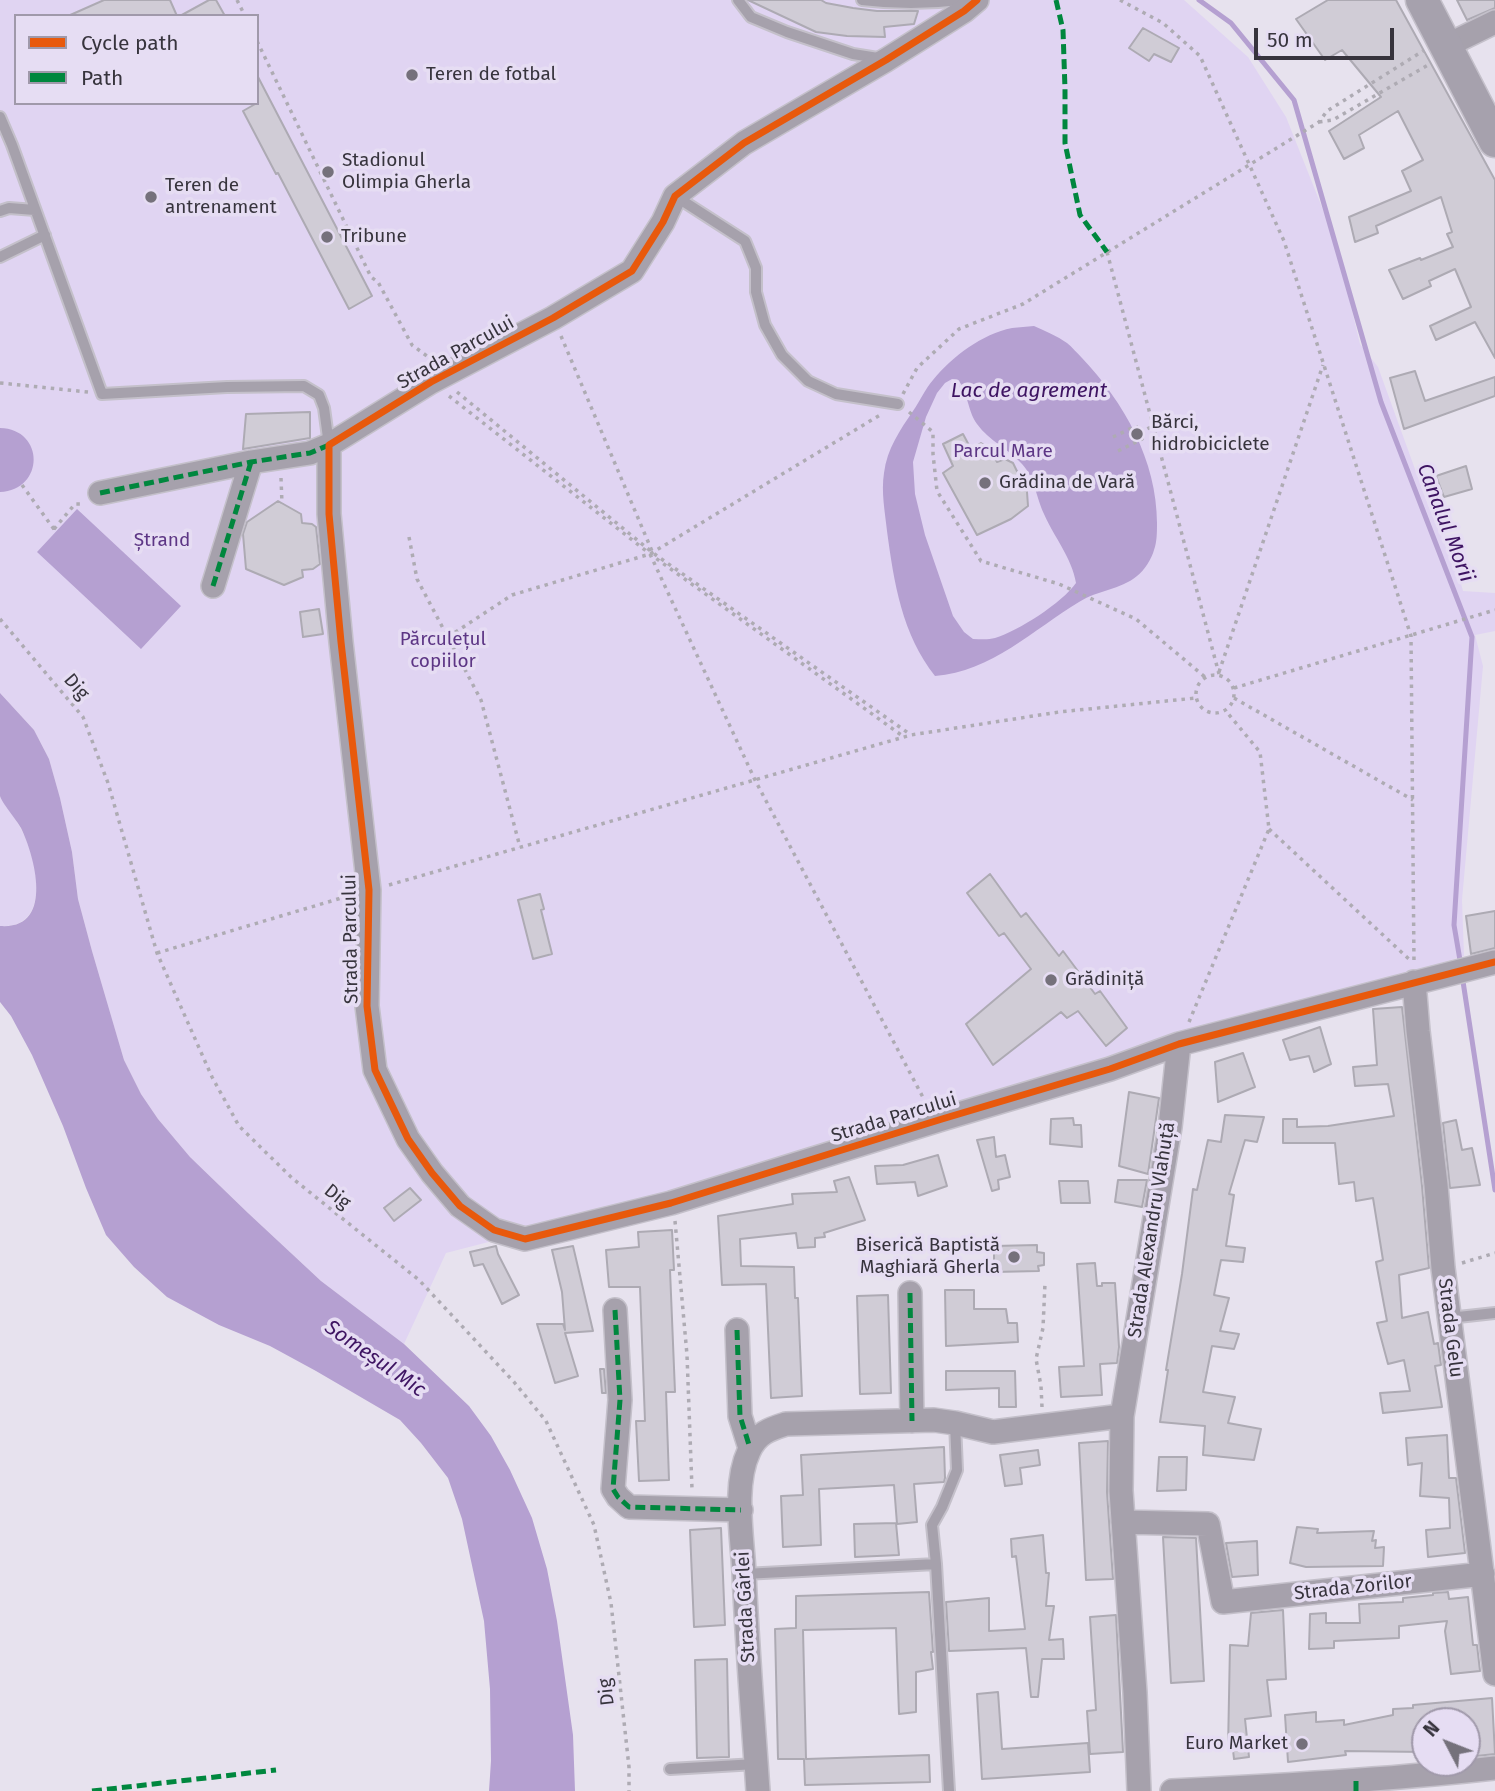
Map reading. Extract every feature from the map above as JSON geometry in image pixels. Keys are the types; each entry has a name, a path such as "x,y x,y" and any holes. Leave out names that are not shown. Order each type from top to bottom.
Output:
{"main road":[{"path":"1422,0 1495,141"}],"street":[{"name":"Strada Parcului","path":"977,0 886,60 744,143 675,196 663,222 632,271 436,380 329,445 329,514 369,890 367,1006 374,1070 408,1139 460,1206 494,1230 525,1239 673,1203 933,1121 1110,1069 1179,1044 1420,974 1469,969 1495,962"},
{"path":"1446,46 1495,22"},
{"path":"100,493 251,462 310,453 329,445"},
{"path":"213,586 251,462"},
{"name":"Strada Gelu","path":"1420,974 1418,1031 1443,1268 1495,1674"},
{"name":"Strada Alexandru Vlahuță","path":"1139,1791 1121,1491 1122,1416 1170,1127 1179,1044"},
{"path":"910,1293 912,1421"},
{"path":"615,1310 620,1400 613,1489 618,1497 629,1507 741,1510"},
{"path":"737,1330 740,1416 758,1439 786,1424 934,1420 993,1432 1122,1416"},
{"name":"Strada Gârlei","path":"758,1439 742,1470 741,1510 758,1791"},
{"name":"Strada Zorilor","path":"1123,1522 1208,1524 1223,1602 1483,1574"},
{"path":"1172,1791 1356,1786 1495,1768"}],"lane":[{"path":"738,0 751,17 787,32 853,54 886,60"},
{"path":"862,0 894,4 960,0"},
{"path":"0,117 102,394 304,386 318,396 324,408 329,445"},
{"path":"0,151 12,145"},
{"path":"675,196 745,241 756,268 756,292 765,325 782,355 808,381 836,394 898,404"},
{"path":"0,211 9,208 36,210"},
{"path":"0,257 45,234"},
{"path":"1449,1318 1495,1313"},
{"path":"949,1791 932,1525 957,1470 955,1423"},
{"path":"744,1574 936,1564"},
{"path":"670,1769 756,1758"}],"path":[{"path":"1120,0 1163,23 1200,56 1284,242 1411,636 1413,800 1420,974"},
{"path":"259,45 371,277 378,282 412,345 430,358 436,380 651,553 904,737"},
{"path":"1319,122 1327,111 1446,46"},
{"path":"448,637 512,595 651,553 898,404 917,368 958,329 1023,304 1319,122 1333,120 1446,46"},
{"path":"1107,252 1219,674"},
{"path":"553,317 651,553 755,780 933,1121"},
{"path":"1219,674 1324,364"},
{"path":"436,380 651,553 911,735"},
{"path":"0,383 102,394"},
{"path":"898,404 933,432 937,491 981,561 1059,584 1136,619 1205,677"},
{"path":"1113,437 1136,426 1142,439 1118,451"},
{"path":"1139,433 1153,426"},
{"path":"281,478 282,504"},
{"path":"22,485 55,530 75,504 82,505 100,493"},
{"path":"410,537 417,579 481,699 520,847"},
{"path":"1234,688 1495,610"},
{"path":"1219,674 1228,679 1234,688 1234,698 1225,710 1207,712 1200,706 1196,698 1197,686 1205,677 1219,674"},
{"path":"157,953 911,735 1059,712 1196,698"},
{"path":"1234,698 1413,800"},
{"path":"1179,1044 1269,829 1260,752 1225,710"},
{"path":"1269,829 1420,974"},
{"path":"673,1203 687,1355 692,1509"},
{"path":"1443,1268 1494,1253"},
{"path":"1043,1426 1036,1359 1043,1328 1045,1283"}],"green space":[{"name":"Parcul Mare","path":"0,0 1184,0 1248,57 1286,117 1335,240 1360,344 1378,367 1428,505 1463,591 1495,593 1495,631 1475,635 1483,666 1462,900 1464,956 697,1188 446,1253 404,1344 321,1281 248,1213 190,1157 141,1094 124,1060 78,899 72,852 60,798 49,759 34,730 0,693"},
{"path":"0,797 27,843 37,888 31,911 25,920 14,925 0,926"}],"water":[{"name":"Lac de agrement","path":"1034,326 1071,346 1097,375 1124,413 1144,455 1151,477 1156,500 1155,547 1145,568 1130,581 1079,602 1011,648 975,667 935,676 915,643 901,607 884,502 883,480 886,464 903,425 941,371 969,347 990,335 1012,328","holes":["952,379 958,380 977,424 1017,459 1030,475 1044,514 1071,565 1076,583 1061,599 1039,615 1005,634 990,639 973,639 964,632 953,616 925,535 915,494 913,462 926,417 937,393 945,383"]},
{"path":"0,428 15,431 25,438 32,448 34,460 32,471 25,481 15,489 0,492"},
{"path":"77,509 181,606 141,649 37,552"},
{"name":"Someșul Mic","path":"0,693 34,730 49,759 72,852 78,899 92,951 124,1060 141,1094 190,1157 248,1213 321,1281 404,1344 469,1406 491,1436 510,1470 532,1518 547,1569 573,1735 575,1791 489,1791 490,1689 484,1621 462,1519 448,1478 421,1443 400,1420 316,1371 167,1297 134,1267 106,1235 32,1055 11,1016 0,1002 0,926 17,924 28,916 35,904 36,889 31,856 21,828 0,796"}],"building":[{"path":"104,0 170,0 176,14 72,14"},
{"path":"209,0 216,0 224,14 184,14"},
{"path":"748,0 821,0 877,11 918,11 914,24 884,27 885,37 847,36 816,32"},
{"path":"1328,0 1396,0 1495,180 1495,358 1475,322 1436,340 1430,326 1471,307 1455,269 1429,281 1431,286 1403,299 1389,270 1453,247 1447,234 1452,232 1441,197 1376,226 1378,233 1355,242 1349,217 1411,191 1402,171 1423,160 1398,111 1359,135 1364,148 1344,159 1329,131 1381,97 1342,50 1325,60 1296,19"},
{"path":"1457,0 1495,0 1495,8 1467,20"},
{"path":"1143,28 1179,48 1171,62 1154,54 1149,61 1129,48"},
{"name":"Tribune","path":"259,79 372,296 349,309 243,111 259,105"},
{"path":"1415,371 1425,401 1495,377 1495,396 1404,429 1390,378"},
{"path":"310,412 310,438 243,449 246,414"},
{"name":"Grădina de Vară","path":"963,434 971,449 981,443 989,448 997,462 1005,459 1013,463 1027,492 1028,506 1011,519 977,535 943,473 953,466 943,444"},
{"path":"1466,466 1472,489 1444,497 1436,476"},
{"path":"278,501 301,514 302,523 316,527 320,564 313,569 302,570 303,577 284,585 246,569 243,534 247,522"},
{"path":"319,609 323,634 303,637 300,612"},
{"name":"Grădiniță","path":"990,874 1021,917 1026,913 1059,956 1063,951 1095,994 1100,991 1127,1028 1106,1046 1078,1011 1067,1018 1061,1012 993,1065 966,1024 1031,969 1004,933 999,936 967,893"},
{"path":"540,894 544,909 541,910 552,954 533,959 518,900"},
{"path":"1495,911 1495,948 1471,954 1466,916"},
{"path":"1402,1007 1429,1268 1399,1275 1402,1318 1428,1312 1434,1344 1438,1343 1441,1365 1435,1366 1442,1407 1383,1413 1380,1393 1410,1391 1404,1360 1388,1364 1377,1323 1387,1321 1376,1262 1383,1260 1373,1198 1356,1201 1354,1182 1339,1184 1335,1143 1283,1143 1283,1119 1297,1119 1297,1127 1328,1126 1394,1116 1388,1084 1355,1086 1353,1067 1377,1065 1373,1009"},
{"path":"1320,1027 1331,1064 1314,1072 1309,1056 1290,1060 1283,1040"},
{"path":"1243,1053 1255,1087 1218,1102 1215,1062"},
{"path":"1129,1092 1159,1098 1148,1174 1119,1166"},
{"path":"1225,1115 1264,1117 1257,1142 1245,1140 1229,1194 1234,1195 1226,1246 1245,1248 1243,1262 1221,1260 1214,1295 1229,1298 1220,1331 1239,1334 1234,1349 1212,1346 1203,1392 1235,1397 1228,1423 1261,1429 1254,1460 1203,1455 1205,1426 1160,1422 1193,1189 1197,1190 1208,1140 1221,1142"},
{"path":"1073,1118 1074,1125 1081,1125 1082,1147 1050,1144 1051,1119"},
{"path":"1456,1120 1462,1150 1472,1148 1480,1185 1450,1188 1443,1123"},
{"path":"994,1137 996,1157 1005,1155 1010,1177 998,1180 999,1189 992,1191 977,1140"},
{"path":"938,1155 947,1186 918,1196 915,1182 877,1184 875,1166 903,1165"},
{"path":"849,1177 865,1220 824,1233 825,1237 815,1238 815,1247 798,1248 796,1233 740,1239 741,1266 794,1267 802,1396 771,1398 766,1284 722,1285 718,1216 793,1204 792,1194 837,1192 834,1181"},
{"path":"1118,1180 1147,1180 1142,1207 1115,1202"},
{"path":"1059,1181 1088,1181 1090,1203 1061,1203"},
{"path":"410,1188 421,1200 394,1221 384,1208"},
{"path":"672,1230 674,1270 670,1270 675,1392 666,1392 669,1480 639,1481 636,1421 645,1421 640,1287 609,1287 606,1250 639,1247 638,1232"},
{"path":"1037,1245 1037,1252 1044,1253 1044,1265 1038,1266 1039,1271 994,1272 994,1246"},
{"path":"496,1246 519,1295 502,1304 483,1264 474,1266 470,1252"},
{"path":"573,1246 593,1331 565,1333 578,1376 555,1383 537,1324 563,1324 565,1330 562,1292 552,1250"},
{"path":"1095,1263 1097,1286 1102,1286 1102,1283 1115,1283 1119,1347 1117,1363 1100,1364 1102,1395 1061,1397 1059,1367 1084,1366 1077,1264"},
{"path":"945,1290 974,1290 974,1309 1006,1309 1008,1323 1017,1323 1018,1342 946,1346"},
{"path":"888,1295 891,1393 860,1394 857,1296"},
{"path":"600,1369 604,1369 606,1393 602,1393"},
{"path":"946,1371 1015,1371 1016,1407 999,1407 999,1388 946,1390"},
{"path":"1447,1435 1449,1478 1456,1478 1465,1553 1428,1557 1426,1530 1450,1528 1449,1498 1420,1496 1422,1463 1408,1465 1406,1438"},
{"path":"1108,1441 1107,1492 1113,1579 1086,1580 1079,1443"},
{"path":"944,1447 944,1482 914,1484 917,1522 897,1524 894,1485 819,1489 821,1545 783,1547 781,1496 803,1495 801,1455"},
{"path":"1038,1450 1040,1465 1020,1468 1022,1484 1005,1486 1000,1455"},
{"path":"1159,1457 1187,1457 1186,1490 1157,1491"},
{"path":"896,1523 899,1555 855,1557 854,1524"},
{"path":"1297,1527 1318,1529 1317,1533 1374,1531 1372,1541 1376,1540 1375,1548 1384,1547 1383,1566 1306,1567 1290,1563"},
{"path":"721,1528 725,1625 694,1627 690,1530"},
{"path":"1043,1535 1046,1573 1049,1573 1046,1606 1054,1606 1049,1640 1063,1639 1064,1659 1042,1659 1038,1697 1031,1697 1026,1648 949,1651 946,1602 989,1598 989,1631 1025,1629 1016,1556 1012,1557 1011,1539"},
{"path":"1163,1537 1196,1538 1204,1681 1171,1683"},
{"path":"1257,1541 1258,1575 1232,1577 1226,1543"},
{"path":"929,1592 933,1669 916,1672 916,1712 899,1714 896,1628 803,1630 806,1759 929,1755 930,1782 805,1785 804,1759 778,1759 775,1629 796,1628 796,1596"},
{"path":"1448,1592 1449,1599 1468,1597 1473,1645 1477,1645 1480,1671 1451,1674 1445,1631 1447,1621 1399,1626 1399,1638 1334,1641 1334,1648 1309,1649 1310,1614 1326,1613 1326,1623 1360,1623 1359,1604 1403,1602 1403,1598"},
{"path":"1283,1610 1286,1679 1267,1680 1271,1716 1245,1719 1249,1757 1234,1759 1233,1750 1228,1749 1230,1645 1248,1646 1251,1613"},
{"path":"1116,1615 1123,1752 1090,1754 1087,1711 1096,1710 1090,1617"},
{"path":"727,1659 729,1757 697,1758 695,1660"},
{"path":"998,1692 1002,1749 1088,1743 1090,1772 982,1779 977,1694"},
{"path":"1492,1698 1495,1754 1481,1756 1481,1707 1413,1705"},
{"path":"1411,1708 1411,1752 1345,1751 1346,1755 1288,1762 1285,1715 1316,1712 1316,1722 1344,1720 1344,1725 1393,1715 1393,1709"}],"waterway":[{"name":"Canalul Morii","path":"1199,0 1231,23 1294,100 1381,402 1472,637 1454,925 1461,966"},
{"name":"Canalul Morii","path":"1462,975 1495,1190"}],"marked path":[{"path":"1056,0 1063,30 1065,143 1080,215 1107,252"},
{"path":"100,493 251,462 310,453 329,445"},
{"path":"213,586 251,462"},
{"path":"910,1293 912,1421"},
{"path":"615,1310 620,1400 613,1489 618,1497 629,1507 741,1510"},
{"path":"737,1330 740,1416 750,1448"},
{"path":"92,1791 276,1770"},
{"path":"1356,1781 1356,1791"}],"cycle path":[{"path":"977,0 886,60 744,143 675,196 663,222 632,271 553,318 431,382 329,445 329,514 369,890 367,1006 375,1070 408,1139 460,1206 494,1230 525,1239 671,1203 1110,1069 1179,1044 1495,962"}],"place":[{"name":"Teren de fotbal","path":"412,75"},
{"name":"Stadionul Olimpia Gherla","path":"328,172"},
{"name":"Teren de antrenament","path":"151,197"},
{"name":"Tribune","path":"327,237"},
{"name":"Bărci, hidrobiciclete","path":"1137,434"},
{"name":"Grădina de Vară","path":"985,483"},
{"name":"Grădiniță","path":"1051,980"},
{"name":"Biserică Baptistă Maghiară Gherla","path":"1014,1257"},
{"name":"Euro Market","path":"1302,1744"}],"park label":[{"name":"Ștrand","path":"162,541"},
{"name":"Părculețul copiilor","path":"443,651"}]}
